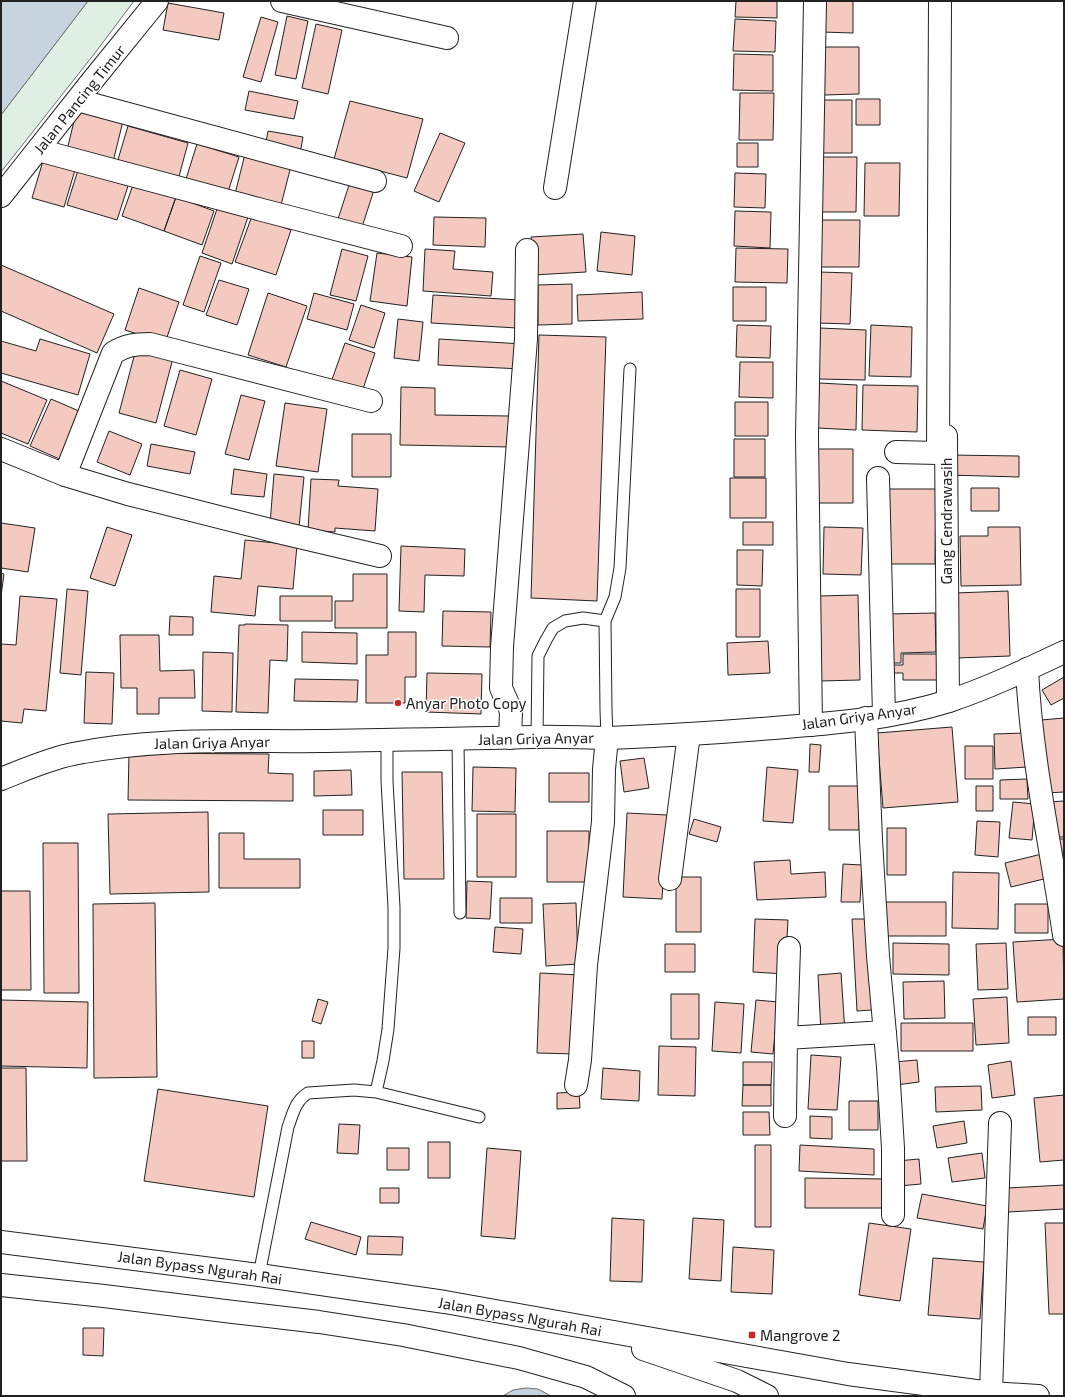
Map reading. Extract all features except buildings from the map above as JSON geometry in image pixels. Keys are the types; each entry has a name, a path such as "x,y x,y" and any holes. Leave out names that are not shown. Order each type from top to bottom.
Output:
{"main road":[{"name":"Jalan Pancing Timur","path":"1,196 157,1"},
{"path":"282,1 446,38"},
{"path":"555,188 585,1"},
{"path":"811,725 807,436 815,1"},
{"path":"896,452 938,453 940,1"},
{"path":"77,100 375,181"},
{"path":"38,150 402,246"},
{"path":"510,738 509,706 501,688 502,647 526,339 527,250"},
{"name":"Gang Cendrawasih","path":"947,341 946,548 948,701"},
{"path":"65,475 113,353 121,348 135,344 150,344 371,401"},
{"path":"1,449 65,475 128,494 380,556"},
{"path":"878,478 874,894 893,1148 893,1215"},
{"name":"Jalan Griya Anyar","path":"1,779 40,763 71,754 140,744 206,741 299,742 458,740 537,737 607,738 689,734 811,725 875,717 948,701 989,686 1064,652"},
{"path":"1027,669 1029,703 1043,810 1064,935"},
{"path":"670,879 689,734"},
{"path":"576,1084 580,1060 580,1040 586,965 603,822 604,769 607,738"},
{"path":"785,1116 789,948"},
{"path":"786,1038 885,1032"},
{"path":"991,1393 1000,1123"},
{"name":"Jalan Bypass Ngurah Rai","path":"1,1242 259,1275 445,1302 848,1374 991,1393 1038,1396"},
{"path":"1,1285 319,1322 403,1335 519,1358 586,1378 624,1396"},
{"path":"580,1327 737,1381 767,1396"}],"lane":[{"path":"607,738 605,621 615,597 620,568 630,370"},
{"path":"537,737 538,656 553,628 565,621 583,618 605,621"},
{"path":"376,1092 388,1029 394,948 394,907 387,781 387,740"},
{"path":"458,740 460,914"},
{"path":"259,1275 288,1127 295,1106 301,1097 308,1093 354,1090 376,1092 478,1117"}],"green space":[{"path":"88,1 134,1 1,172 1,115"}],"shaded area":[{"path":"1,1 88,1 1,115"},
{"path":"526,1388 538,1389 551,1396 503,1396 513,1390"}],"place":[{"name":"Anyar Photo Copy","path":"398,703"},
{"name":"Mangrove 2","path":"752,1335"}]}
